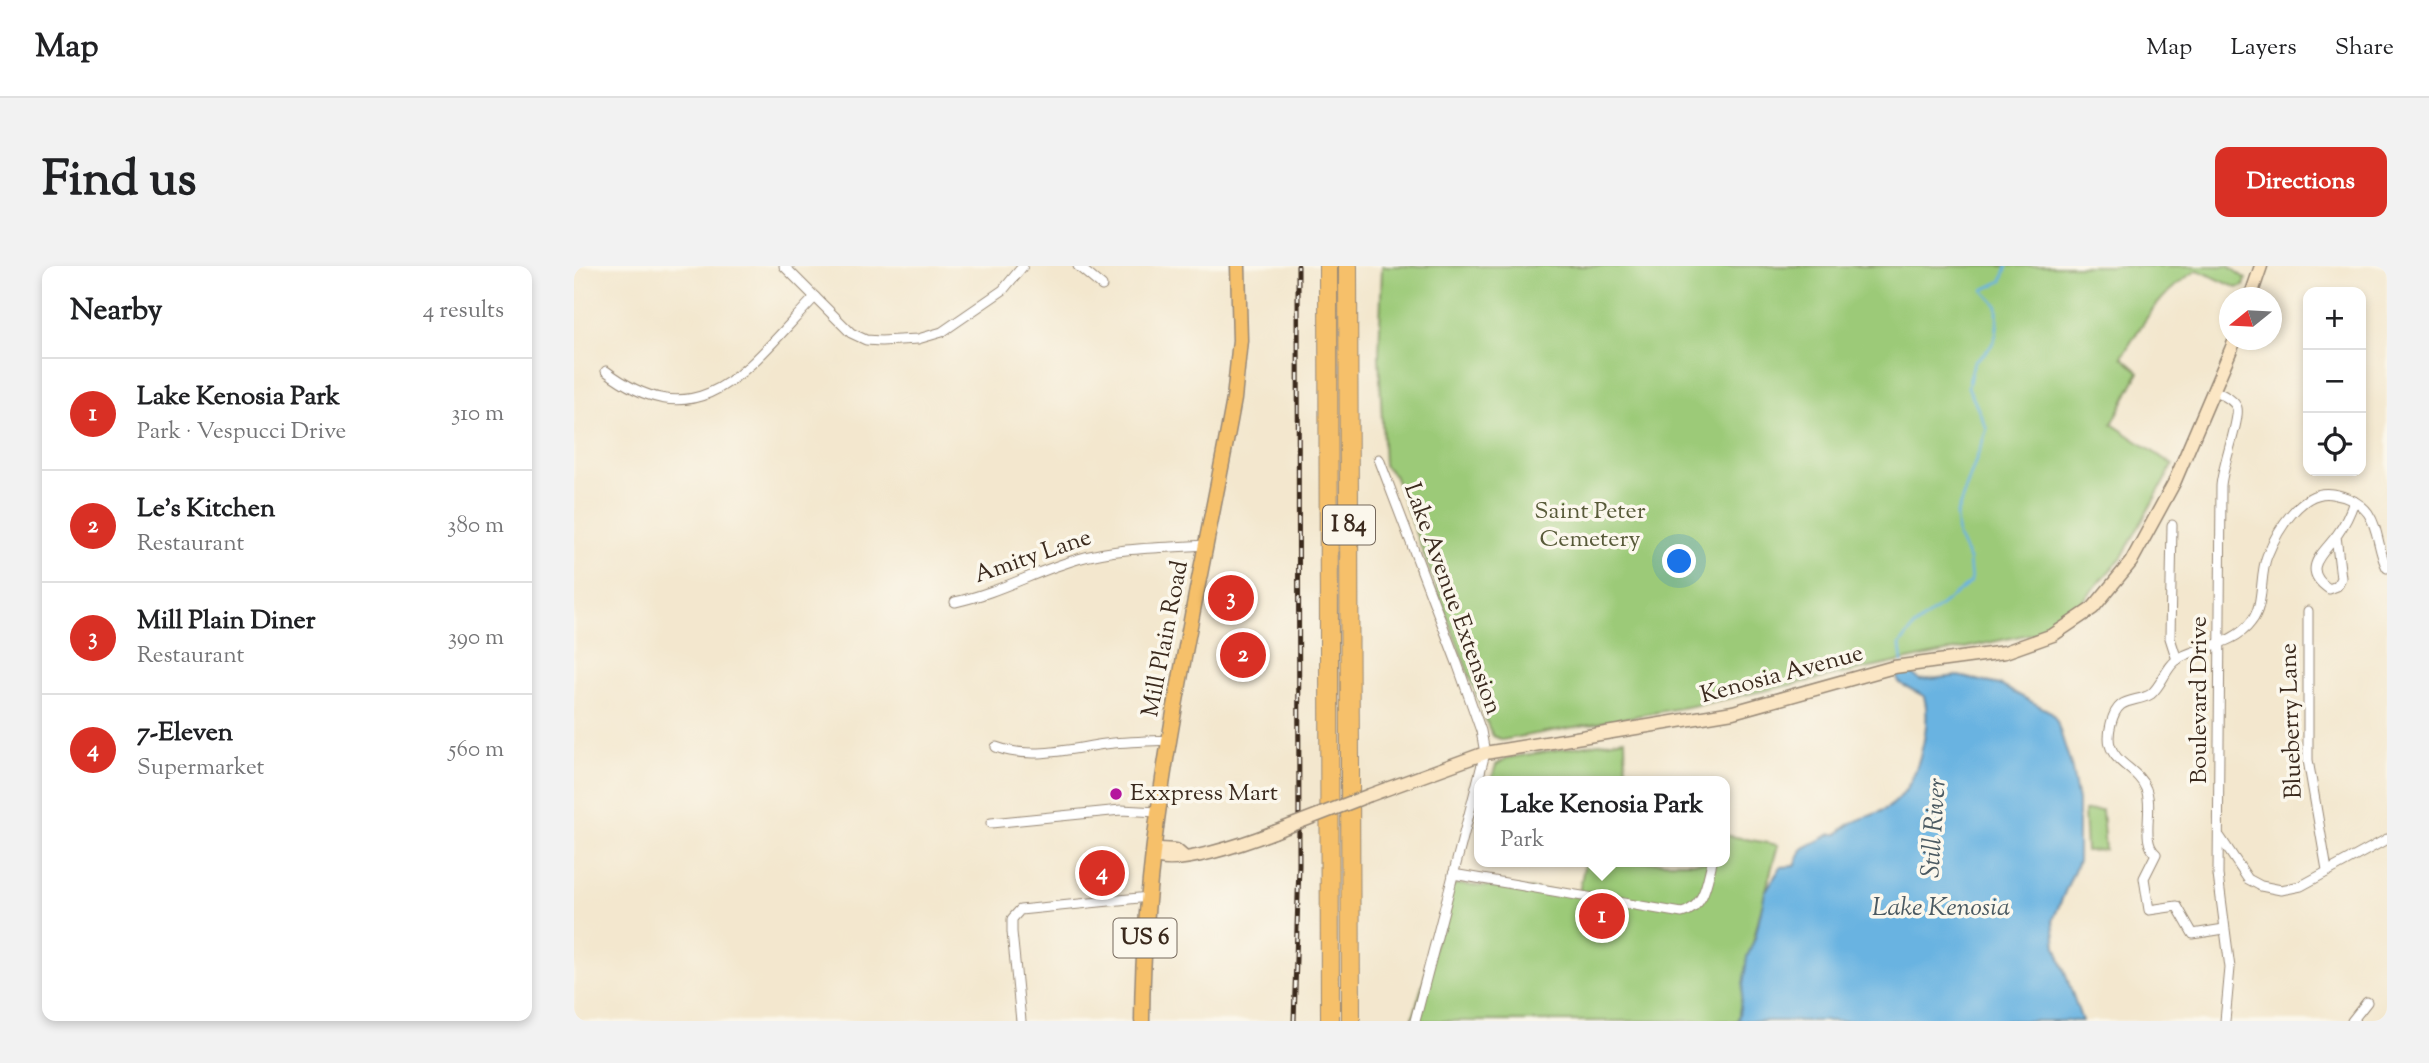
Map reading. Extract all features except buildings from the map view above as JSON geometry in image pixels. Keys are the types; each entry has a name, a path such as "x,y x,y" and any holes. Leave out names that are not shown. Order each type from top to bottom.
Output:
{"highway":[{"name":"I 84","path":"1328,266 1331,1021"},
{"name":"I 84","path":"1348,266 1351,1021"}],"main road":[{"name":"Mill Plain Road","path":"1142,1021 1152,855 1158,811 1238,369 1241,310 1238,266"}],"street":[{"path":"784,266 851,333 866,340 918,339 942,332 991,300 1023,266"},
{"path":"1078,266 1102,286"},
{"path":"2254,287 2261,266"},
{"path":"606,371 627,387 668,401 688,401 708,394 738,375 815,297"},
{"name":"Kenosia Avenue","path":"1152,855 1167,860 1230,849 1485,753 1733,712 1894,667 2022,648 2060,631 2093,608 2119,580 2144,540 2215,391 2231,350"},
{"name":"Boulevard Drive","path":"2215,391 2234,403 2237,412 2221,477 2219,893 2230,968 2225,1021"},
{"name":"Lake Avenue Extension","path":"1379,459 1457,663 1481,731 1485,753"},
{"path":"2224,929 2193,934 2177,906 2149,910 2144,878 2156,854 2148,844 2148,796 2141,779 2118,759 2110,746 2110,727 2119,708 2151,694 2177,660 2220,644 2242,632 2253,621 2267,555 2293,512 2306,500 2324,493 2354,500 2367,511 2373,523 2387,568"},
{"path":"2336,536 2341,578 2337,586 2329,589 2321,583 2315,569 2317,558 2349,518 2354,500"},
{"path":"2172,526 2170,638 2177,660"},
{"name":"Amity Lane","path":"955,602 981,597 1101,553 1207,545"},
{"name":"Blueberry Lane","path":"2308,611 2308,760 2327,870"},
{"path":"996,747 1008,751 1070,752 1103,744 1171,740"},
{"path":"1479,776 1485,753"},
{"path":"1415,1021 1474,795"},
{"path":"990,823 1121,810 1158,811"},
{"path":"2219,835 2248,879 2261,887 2274,890 2295,889 2387,839"},
{"path":"1453,874 1682,913 1695,907 1701,899 1711,867"},
{"path":"1021,1021 1012,932 1012,919 1020,910 1149,897"},
{"path":"2352,1021 2367,1002"}],"green space":[{"name":"Saint Peter Cemetery","path":"1382,266 2228,266 2246,279 2244,286 2235,287 2198,270 2185,278 2163,298 2122,357 2139,372 2112,424 2173,465 2122,557 2080,604 2039,632 1697,705 1502,740 1493,736 1489,728 1394,475 1384,465 1379,356"},
{"path":"1625,739 1626,776 1493,776 1496,765 1507,758"},
{"path":"2102,810 2105,850 2086,851 2084,811"},
{"path":"1730,836 1778,845 1750,955 1738,1021 1412,1021 1452,884 1579,893 1584,867 1730,867"}],"water":[{"name":"Lake Kenosia","path":"1907,670 1920,680 1958,676 2000,685 2051,712 2057,722 2071,765 2078,801 2078,861 2053,920 2056,947 2082,1021 1738,1021 1747,957 1755,938 1765,892 1781,867 1795,866 1802,849 1831,834 1838,834 1851,823 1887,808 1903,794 1910,782 1921,753 1926,708 1924,696 1899,683 1896,675"}],"waterway":[{"name":"Still River","path":"1902,663 1900,645 1914,627 1971,582 1969,560 1958,537 1956,516 1987,429 1968,387 1974,361 1993,344 1997,331 1997,305 1983,290 2002,281 2007,266"}],"railway":[{"path":"1294,1021 1299,865 1298,266"}],"place":[{"name":"Mill Plain Diner","path":"1231,598"},
{"name":"Le's Kitchen","path":"1243,655"},
{"name":"Exxpress Mart","path":"1116,794"},
{"name":"7-Eleven","path":"1102,873"},
{"name":"Lake Kenosia Park","path":"1602,916"}]}
